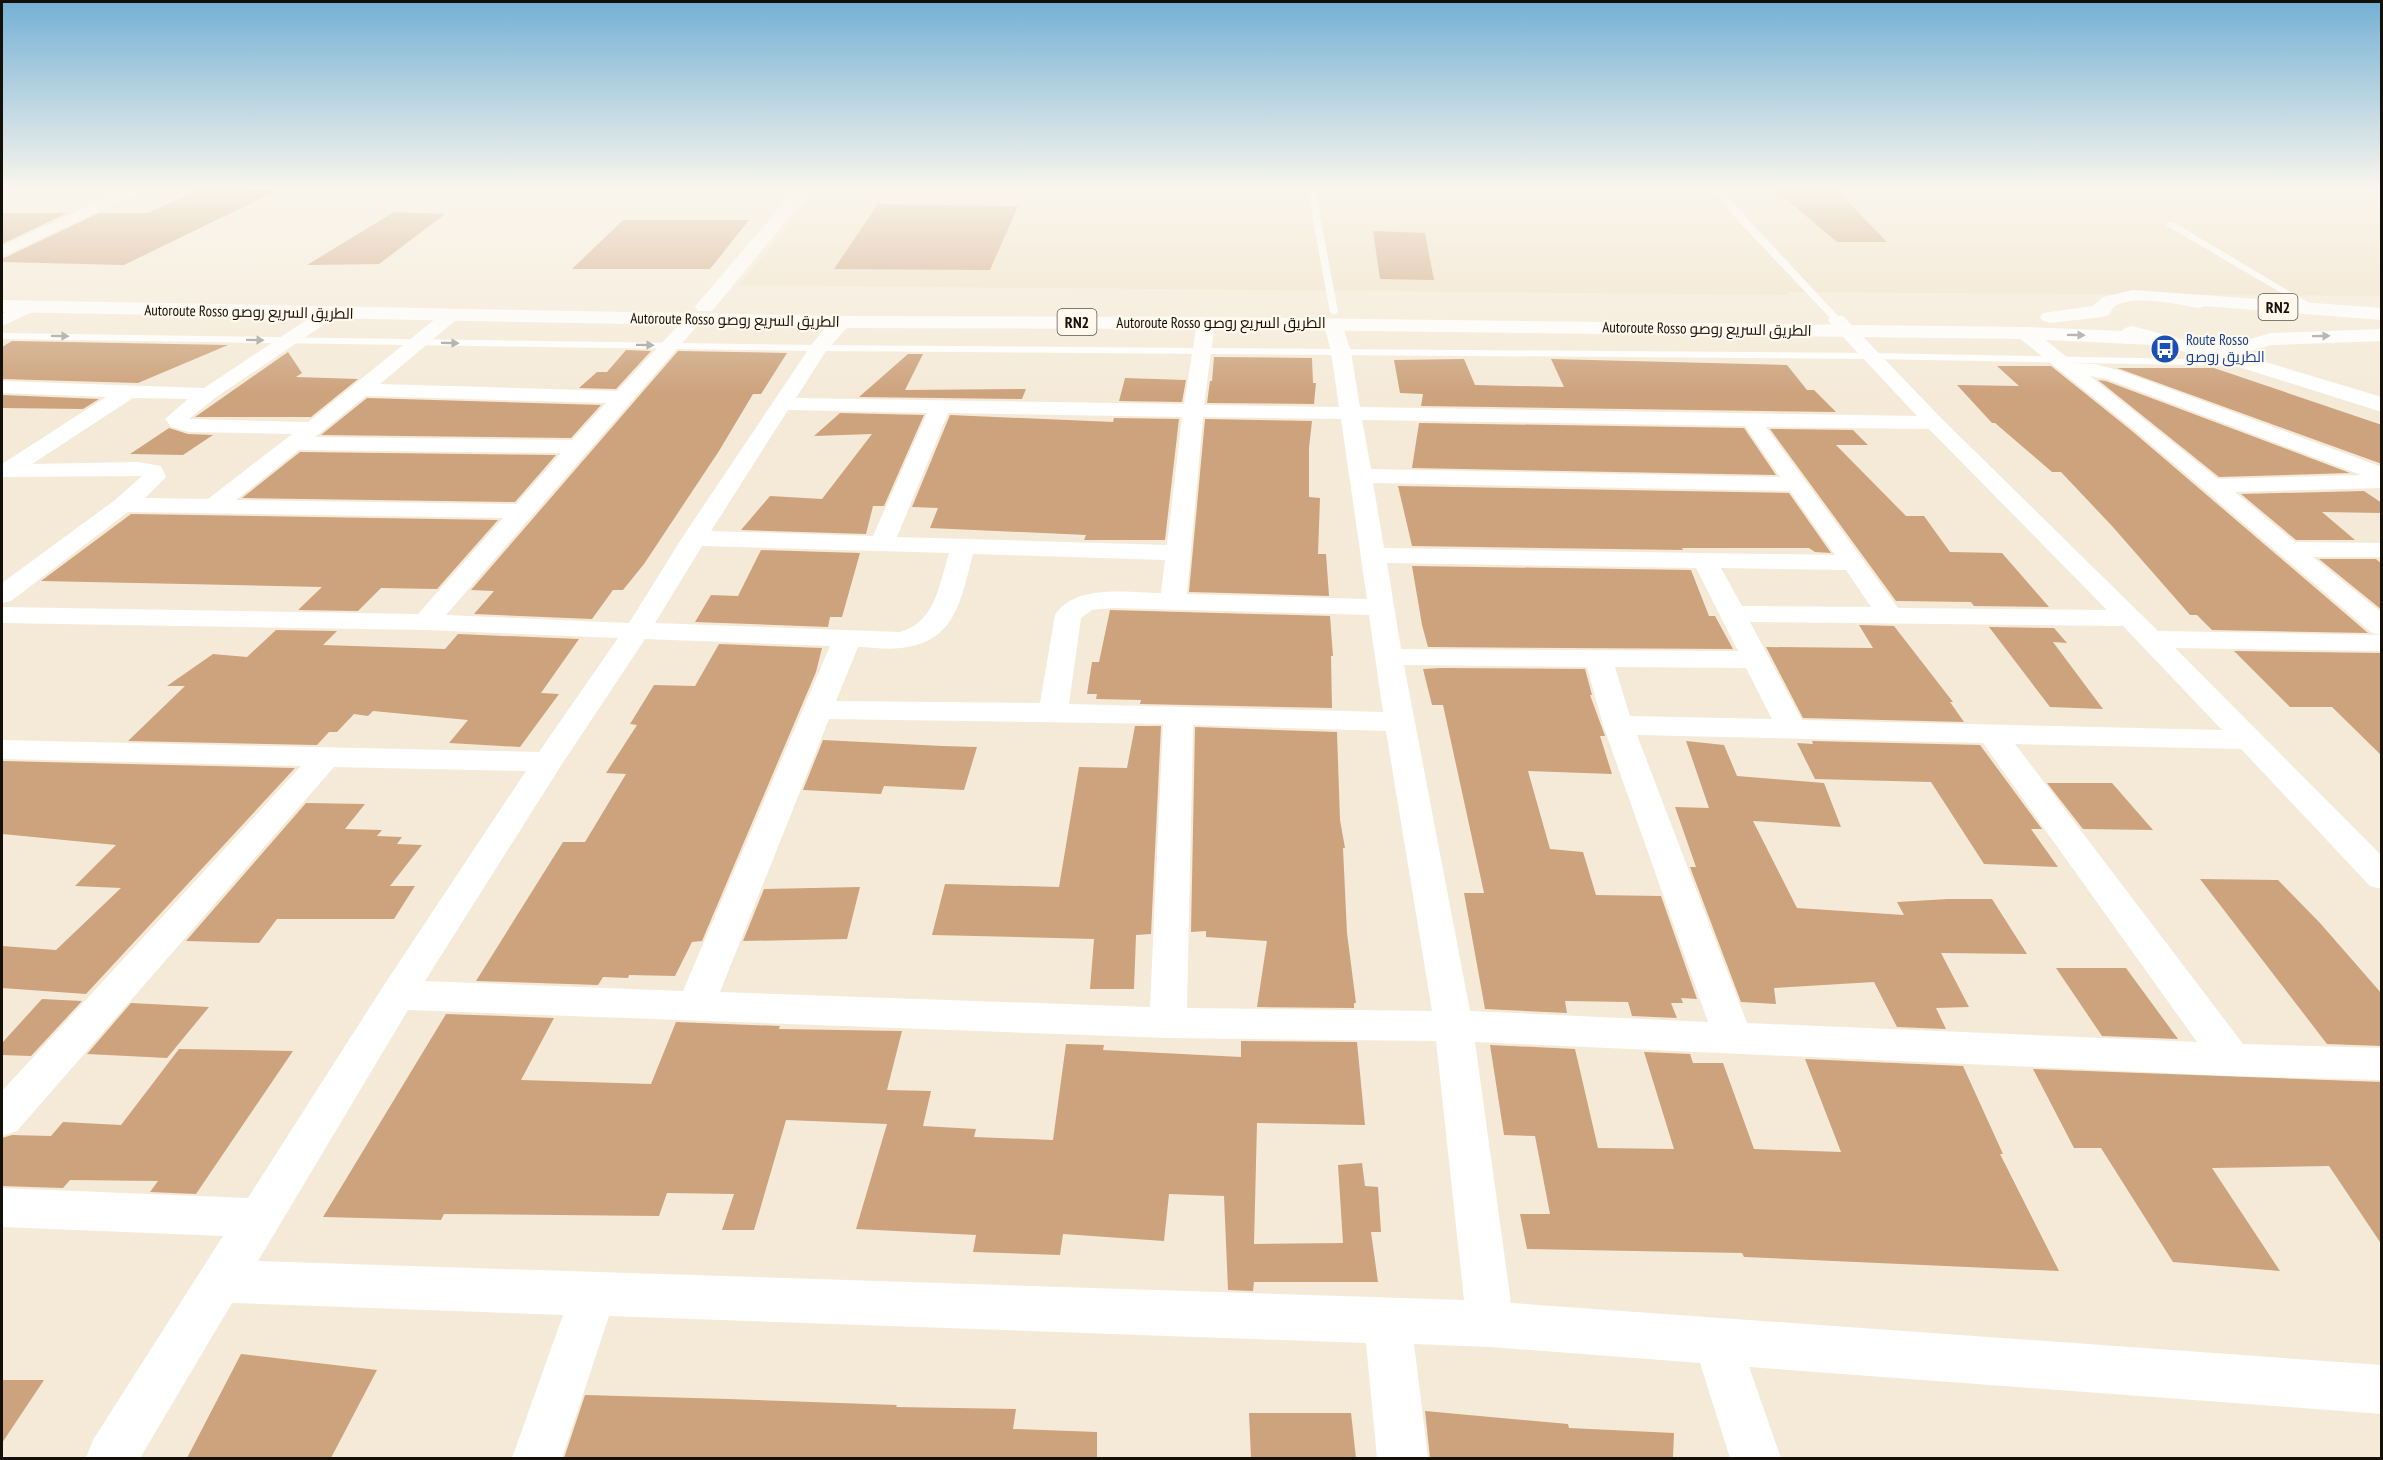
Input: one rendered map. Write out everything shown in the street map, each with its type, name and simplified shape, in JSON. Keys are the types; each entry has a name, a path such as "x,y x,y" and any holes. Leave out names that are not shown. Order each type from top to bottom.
{"main road":[{"path":"700,313 748,256"},
{"name":"Autoroute Rosso الطريق السريع روصو","path":"2,294 1336,329 1842,326 1995,322 2102,311"},
{"path":"2253,350 2264,334 2262,330 2244,317 2213,306 2176,298 2125,297 2109,300 2102,307 2102,311 2117,325 2153,339 2192,346 2253,350 2324,385 2382,405"},
{"name":"RN2","path":"2176,298 2382,314"},
{"name":"Autoroute Rosso الطريق السريع روصو","path":"2,306 451,315 700,313 843,322 1206,323 1336,329"},
{"name":"Autoroute Rosso الطريق السريع روصو","path":"1842,326 2153,339"},
{"name":"RN2","path":"2253,350 2360,335 2382,335"}],"street":[{"path":"2,321 31,306"},
{"path":"312,428 189,426 178,423 176,419 208,394 329,313"},
{"path":"425,622 622,397 700,313"},
{"path":"214,506 361,390 451,315"},
{"path":"111,1458 398,994 548,762 637,632 694,538 819,348 843,322"},
{"path":"1173,602 1193,410 1206,323"},
{"path":"1842,326 2382,877"},
{"path":"1336,329 1399,722 1454,1026 1490,1324"},
{"path":"2025,333 2382,627"},
{"path":"2360,335 2382,342"},
{"path":"2062,363 2114,375 2382,475"},
{"path":"2,387 208,394"},
{"path":"361,390 622,397"},
{"path":"4,472 129,392"},
{"path":"782,404 1935,423"},
{"path":"882,544 940,407"},
{"path":"1751,420 1890,615"},
{"path":"294,443 580,447"},
{"path":"2,595 123,505 155,477 153,471 138,469 4,472"},
{"path":"1360,476 1796,484"},
{"path":"2211,486 2382,481"},
{"path":"123,505 521,511"},
{"path":"694,538 1179,553"},
{"path":"2,615 425,622 637,632 900,640 923,633 937,622 963,547"},
{"path":"2287,549 2382,550"},
{"path":"1373,555 1851,563"},
{"path":"1705,561 1792,729"},
{"path":"1053,712 1068,615 1085,603 1112,600 1381,607"},
{"path":"1732,614 2127,618"},
{"path":"694,1006 847,639"},
{"path":"2151,639 2382,643"},
{"path":"1389,657 1756,660"},
{"path":"1598,658 1618,725 1734,1039"},
{"path":"817,710 1053,712 1399,722"},
{"path":"1167,1023 1178,715"},
{"path":"1618,725 2247,740"},
{"path":"1992,734 2232,1060"},
{"path":"2,749 548,762"},
{"path":"2,1119 15,1089 326,757"},
{"path":"398,994 1167,1023 1454,1026 2232,1060 2382,1064"},
{"path":"2,1207 259,1218"},
{"path":"220,1281 1490,1324 2381,1390"},
{"path":"537,1458 593,1294"},
{"path":"1388,1321 1402,1458"},
{"path":"1717,1341 1755,1458"}],"lane":[{"path":"1323,256 1336,329"},
{"path":"1776,256 1842,326"},
{"path":"2225,256 2317,310"},
{"path":"2,336 1201,351 1336,329 1871,356 2062,363 2253,350"}],"shaded area":[{"path":"763,256 2381,256 2381,296 1788,292 1790,295 739,285"}],"building":[{"path":"8,256 142,256 124,265 2,262 2,259"},
{"path":"322,256 389,256 379,264 307,265"},
{"path":"585,256 720,256 710,269 572,269"},
{"path":"843,256 996,256 990,270 834,269"},
{"path":"1377,256 1429,256 1434,280 1380,279"},
{"path":"12,341 228,345 138,383 2,379 2,347"},
{"path":"626,350 651,351 616,389 579,388 597,372 607,372"},
{"path":"678,351 787,353 761,394 753,394 719,451 644,564 623,590 613,590 592,619 474,614 494,591 471,590"},
{"path":"288,352 302,373 296,377 358,379 311,417 195,417"},
{"path":"908,354 923,354 905,390 1026,389 1022,399 859,397"},
{"path":"1214,357 1312,358 1313,383 1316,383 1314,404 1207,403"},
{"path":"1464,359 1475,385 1564,387 1551,359 1787,365 1807,390 1814,390 1836,412 1421,406 1423,394 1400,393 1394,360"},
{"path":"1997,366 2051,366 2132,431 2368,633 2212,630 2197,615 2190,615 2061,472 2052,472 1995,423 1992,423 1957,385 2019,386"},
{"path":"2117,368 2214,368 2382,425 2382,464"},
{"path":"1125,378 1186,380 1182,402 1119,401"},
{"path":"2098,380 2106,381 2350,473 2219,477"},
{"path":"2,395 99,399 83,409 2,408"},
{"path":"367,398 601,405 571,438 321,435"},
{"path":"840,413 924,415 884,506 873,506 866,534 741,530 770,496 822,499 872,434 814,436"},
{"path":"950,415 1113,422 1114,418 1179,419 1165,540 1084,540 1086,535 930,528 938,508 912,507"},
{"path":"1205,419 1312,421 1309,448 1309,497 1320,498 1318,554 1326,554 1329,596 1189,592"},
{"path":"1419,423 1744,428 1776,475 1412,468"},
{"path":"169,428 188,434 213,435 183,455 130,454"},
{"path":"1770,429 1853,430 1868,445 1836,445 1906,516 1924,516 1950,552 2002,553 2049,607 1974,606 1971,602 1896,601"},
{"path":"300,452 556,455 515,502 242,498"},
{"path":"1398,486 1789,493 1831,553 1815,552 1809,548 1682,548 1683,550 1412,546"},
{"path":"2364,491 2382,503 2382,513 2322,512 2355,540 2296,540 2241,494"},
{"path":"131,514 498,520 437,589 381,588 358,611 298,610 322,587 41,581"},
{"path":"761,550 860,553 842,617 830,617 828,627 695,622 711,595 738,596"},
{"path":"2319,559 2376,559 2382,564 2382,610"},
{"path":"1412,566 1691,570 1709,616 1715,616 1733,649 1428,647"},
{"path":"1110,610 1330,616 1333,656 1331,656 1332,708 1140,704 1141,700 1096,699 1097,694 1087,694 1092,662 1099,662"},
{"path":"1859,625 1894,626 1953,702 1950,702 1964,722 1803,718 1766,647 1873,648"},
{"path":"1989,627 2054,628 2067,643 2053,642 2103,709 2050,707"},
{"path":"276,630 337,631 323,645 445,649 458,634 579,639 541,693 559,694 520,747 449,743 468,720 373,711 368,716 354,714 337,732 329,732 317,745 128,741 185,686 167,686 213,654 247,657"},
{"path":"719,644 822,648 816,672 702,941 692,942 675,976 603,977 598,985 476,981 563,842 585,842 626,774 606,773 637,725 630,724 654,685 695,686"},
{"path":"2234,651 2382,653 2382,756 2332,707 2290,707"},
{"path":"1423,669 1585,669 1592,695 1590,695 1605,736 1600,736 1612,774 1528,771 1550,849 1583,852 1596,895 1661,896 1697,999 1681,998 1683,1003 1671,1003 1677,1018 1632,1016 1628,1002 1565,1001 1567,1013 1485,1009 1464,893 1484,893 1443,705 1432,705"},
{"path":"1135,726 1161,726 1151,934 1136,935 1134,989 1090,989 1094,939 932,935 945,884 1059,887 1079,767 1127,768"},
{"path":"1195,727 1337,732 1340,820 1345,848 1343,848 1347,933 1356,1003 1354,1003 1354,1008 1257,1007 1267,941 1206,937 1206,931 1191,932"},
{"path":"823,740 977,747 964,790 884,786 881,794 803,790"},
{"path":"1686,741 1724,745 1737,776 1824,783 1841,827 1753,821 1797,908 1904,915 1897,902 1992,899 2027,954 1941,953 1969,1007 1936,1008 1946,1029 1897,1027 1874,982 1774,988 1776,1004 1741,1002 1690,867 1696,867 1675,807 1709,808"},
{"path":"1812,741 1980,745 2042,829 2031,829 2058,867 1984,864 1931,782 1815,779 1797,743 1813,744"},
{"path":"2,761 295,768 86,994 2,988 2,946 56,950 121,888 75,886 116,845 2,834"},
{"path":"2047,783 2112,783 2153,830 2083,829"},
{"path":"306,803 365,804 345,829 382,830 377,836 402,837 397,844 422,845 390,886 415,886 394,919 277,919 259,943 186,941"},
{"path":"2200,879 2278,880 2320,923 2382,994 2382,1046 2327,1044"},
{"path":"860,887 847,939 743,941 764,889"},
{"path":"2056,968 2126,968 2178,1039 2102,1036"},
{"path":"42,999 82,1001 31,1056 2,1055 2,1043"},
{"path":"131,1003 209,1007 167,1058 87,1054"},
{"path":"446,1014 554,1018 521,1080 651,1084 676,1022 780,1026 779,1029 902,1031 887,1090 931,1091 923,1126 976,1129 974,1137 1053,1140 1066,1044 1104,1045 1103,1050 1241,1057 1241,1041 1357,1042 1365,1125 1257,1123 1254,1244 1343,1243 1338,1165 1362,1163 1365,1186 1378,1187 1381,1232 1371,1232 1378,1282 1254,1282 1253,1291 1228,1290 1224,1196 1169,1194 1164,1241 1063,1234 1060,1255 973,1252 976,1235 856,1229 887,1124 786,1120 754,1230 722,1230 734,1194 667,1193 659,1216 444,1214 441,1220 323,1217"},
{"path":"1490,1045 1575,1049 1598,1148 1674,1149 1644,1052 1690,1054 1693,1063 1723,1063 1754,1149 1841,1152 1805,1059 1963,1066 2003,1154 2000,1154 2059,1271 1744,1257 1742,1253 1527,1249 1520,1214 1550,1214 1535,1136 1504,1135"},
{"path":"179,1049 293,1051 196,1194 150,1192 158,1181 70,1180 63,1188 2,1186 2,1138 12,1135 51,1136 63,1122 121,1125"},
{"path":"2033,1069 2382,1082 2382,1245 2329,1166 2212,1168 2280,1271 2173,1262 2101,1148 2074,1148"},
{"path":"241,1354 377,1370 331,1458 187,1458"},
{"path":"2,1380 44,1380 2,1443"},
{"path":"585,1395 897,1405 896,1407 1016,1409 1013,1429 1097,1432 1097,1458 564,1458"},
{"path":"1425,1411 1568,1424 1569,1428 1674,1433 1673,1458 1430,1458"},
{"path":"1249,1413 1351,1413 1356,1458 1251,1458"}],"place":[{"name":"Route Rosso الطريق روصو","path":"2165,349"}]}
